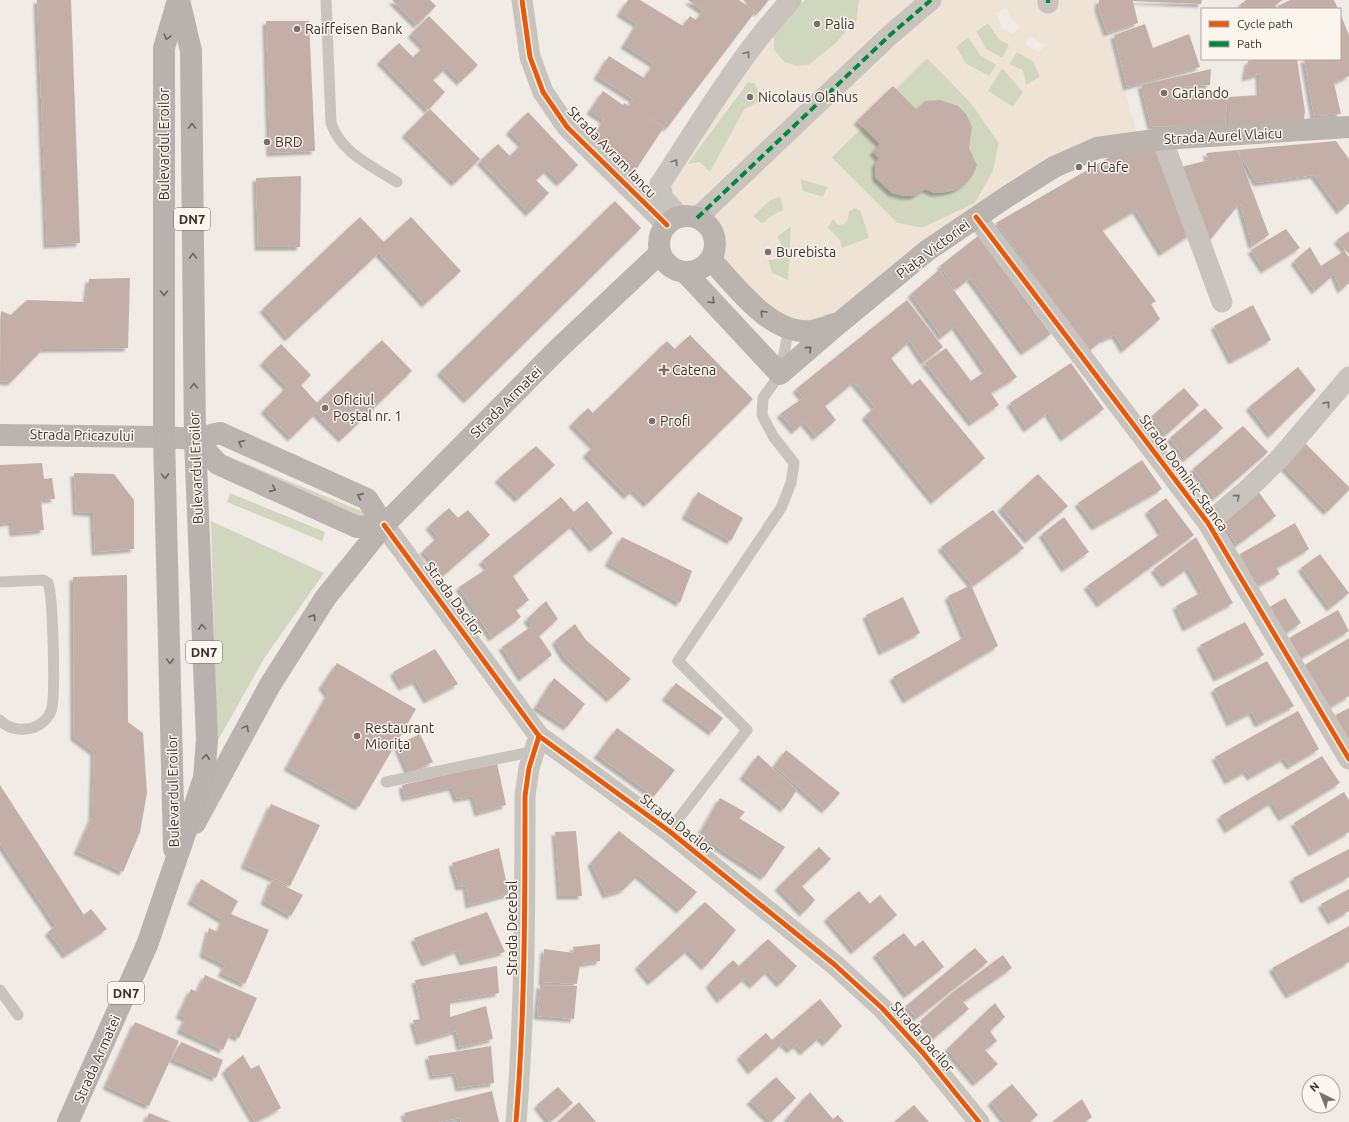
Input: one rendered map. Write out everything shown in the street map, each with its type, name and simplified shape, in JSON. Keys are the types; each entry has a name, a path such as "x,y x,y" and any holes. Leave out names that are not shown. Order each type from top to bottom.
{"main road":[{"name":"Bulevardul Eroilor","path":"175,861 164,436 164,48 179,0"},
{"name":"Bulevardul Eroilor","path":"175,861 204,778 208,740 195,439 191,51 179,0"},
{"name":"Strada Aurel Vlaicu","path":"1097,148 1162,139 1349,127"},
{"name":"Piața Victoriei","path":"780,374 928,250 976,216 1054,167 1097,148"},
{"path":"681,272 700,270 711,260 715,248 714,236 707,225 681,220 662,233 659,243 660,253 667,264 681,272 780,374"},
{"name":"Strada Armatei","path":"68,1122 147,945 175,861 270,685 326,596 384,525 556,351 660,253"},
{"name":"Piața Victoriei","path":"711,260 768,319 789,328 811,331 838,324"},
{"name":"Strada Armatei","path":"630,282 681,272"},
{"path":"164,436 195,439 220,433 367,499 384,525 357,527 218,464 195,439"},
{"name":"Strada Pricazului","path":"0,435 164,436"}],"street":[{"name":"Strada Avram Iancu","path":"522,0 530,57 543,92 567,127 633,192 681,220"},
{"path":"633,192 646,192 660,184 735,70 775,17 791,0"},
{"path":"660,184 663,198 681,220 931,0"},
{"path":"1162,139 1222,302"},
{"name":"Strada Dominic Stanca","path":"976,216 1208,522 1349,758"},
{"name":"Strada Dominic Stanca","path":"1208,522 1247,490 1280,458 1349,377"},
{"name":"Strada Dacilor","path":"384,525 537,743 669,831 835,965 882,1008 923,1053 979,1122"},
{"name":"Strada Decebal","path":"516,1122 522,1051 525,796 529,768 537,743"}],"lane":[{"path":"326,0 331,123 334,134 344,147 397,182"},
{"path":"669,831 747,730 678,661 781,508 791,483 794,463 772,436 762,415 763,398 780,374 789,328"},
{"path":"0,582 43,580 48,584 54,690 51,711 40,724 26,729 17,729 10,727 0,720"},
{"path":"386,782 537,743"},
{"path":"0,990 18,1015"}],"green space":[{"path":"805,0 859,0 857,20 835,44 809,65 797,66 784,62 774,50 774,35 796,8"},
{"path":"988,23 999,39 1010,45 1002,58 986,49 976,31"},
{"path":"968,37 980,55 997,65 989,76 966,64 956,47"},
{"path":"1017,52 1034,62 1040,77 1025,86 1009,64"},
{"path":"927,58 971,103 999,143 993,171 975,203 922,228 897,223 831,157 863,127 857,121 896,89"},
{"path":"1002,68 1024,92 1013,107 987,91"},
{"path":"748,82 754,83 762,96 759,102 744,110 710,172 687,164"},
{"path":"800,179 828,187 823,197 803,191"},
{"path":"781,196 784,210 772,216 762,224 753,216 770,200"},
{"path":"855,208 861,211 869,238 842,249 827,228 833,219 847,221 849,211"},
{"path":"791,226 789,281 772,273 768,260 776,259 783,247 777,237"},
{"path":"220,453 366,513 362,524"},
{"path":"230,493 325,532 322,541 227,502"},
{"path":"211,521 324,573 265,657 217,742"}],"shaded area":[{"path":"796,0 805,0 796,8 774,35 774,50 784,62 797,66 809,65 835,44 857,20 859,0 1097,0 1094,9 1104,35 1111,40 1137,134 1105,137 838,316 816,324 784,321 719,259 721,237 709,221 701,215 681,211 668,195 670,177","holes":["1006,7 1012,20 1021,26 1013,34 1003,29 996,13","988,23 999,39 1009,45 1002,58 986,49 976,31","1030,36 1045,45 1039,53 1025,44","968,37 980,55 996,65 989,76 966,64 956,47","1017,52 1034,62 1040,77 1026,85 1023,70 1009,64","927,58 971,103 999,143 993,171 975,203 922,228 897,223 831,158 863,127 896,89","1002,68 1023,92 1013,107 988,91","748,82 754,83 762,96 759,101 744,110 710,172 700,162 688,164 742,87","800,179 828,187 823,197 803,192","780,196 784,210 771,216 762,224 753,216 770,200","855,208 861,211 869,238 842,248 840,240 828,228 833,219 838,225 844,224 847,221 849,211","791,226 788,281 780,279 772,273 768,260 776,259 781,254 783,247 777,237"]}],"building":[{"path":"37,0 71,0 80,243 47,245"},
{"path":"392,0 430,0 436,6 417,25"},
{"path":"628,0 640,0 683,26 690,16 696,20 703,11 688,0 739,0 755,12 667,128 641,113 664,127 635,171 590,141 604,120 590,111 603,91 623,105 624,103 629,106 633,99 597,76 609,56 644,78 654,64 624,45 637,24 620,13"},
{"path":"743,0 769,0 758,13"},
{"path":"1099,0 1202,0 1201,4 1133,1 1138,23 1107,33 1098,7"},
{"path":"1246,0 1283,0 1275,5 1276,8 1242,8 1240,5"},
{"path":"1290,0 1334,0 1338,8 1279,8 1278,6"},
{"path":"1341,15 1349,35 1349,76 1334,83 1341,114 1314,116 1304,60 1341,60"},
{"path":"429,16 478,65 460,82 446,68 433,80 445,92 428,110 380,61 399,43 413,57 424,47 411,34"},
{"path":"266,21 309,21 315,151 270,153"},
{"path":"1145,24 1153,48 1189,34 1200,67 1127,87 1114,35"},
{"path":"1297,60 1305,111 1304,119 1228,127 1228,97 1260,95 1259,74 1245,78 1248,61"},
{"path":"1211,69 1210,85 1176,87 1176,95 1227,96 1225,128 1151,126 1141,85"},
{"path":"893,86 917,110 925,101 940,100 958,106 966,114 972,127 969,148 977,165 973,175 965,184 955,190 946,192 935,193 925,189 914,196 905,196 892,193 876,178 875,165 879,158 873,152 880,144 857,121"},
{"path":"430,109 480,159 455,183 405,134"},
{"path":"528,112 578,165 560,183 547,170 536,180 549,193 529,213 480,161 498,144 510,156 522,144 509,131"},
{"path":"1336,141 1349,159 1349,203 1340,211 1314,175 1257,183 1237,150"},
{"path":"1158,144 1194,232 1162,253 1136,210 1102,230 1156,301 1151,304 1160,319 1124,350 1115,335 1102,340 1090,350 996,223 1122,150"},
{"path":"1237,150 1269,235 1252,246 1240,203 1210,240 1177,168 1209,160 1206,153"},
{"path":"301,176 300,247 258,247 256,178"},
{"path":"615,201 641,228 467,400 440,372"},
{"path":"360,217 384,242 411,217 461,271 425,304 379,253 288,338 263,309"},
{"path":"1286,229 1300,248 1264,270 1251,250"},
{"path":"1349,231 1349,254 1337,240"},
{"path":"978,236 1051,334 1024,352 970,278 956,289 940,266"},
{"path":"1310,247 1321,266 1344,251 1349,257 1349,283 1341,290 1334,274 1315,291 1294,261"},
{"path":"939,270 1017,377 991,393 999,405 972,423 925,363 946,348 971,381 986,371 955,326 942,337 911,294"},
{"path":"130,278 128,348 43,349 11,382 0,381 1,311 11,315 27,300 86,302 89,279"},
{"path":"907,300 943,347 924,362 910,341 891,358 912,385 920,379 985,458 934,501 865,416 875,407 854,382 825,406 836,420 816,437 804,422 795,431 780,414 803,398 796,389"},
{"path":"1253,305 1271,340 1232,361 1214,326"},
{"path":"690,335 753,399 647,504 633,490 627,496 586,454 594,446 572,424 588,408 593,413 667,341 675,349"},
{"path":"382,340 412,371 342,439 316,413 291,438 264,410 287,387 263,362 281,344 311,375 301,385 317,403"},
{"path":"1071,363 1104,409 1064,438 1048,413 1027,429 1010,403"},
{"path":"1298,367 1316,390 1271,435 1249,407"},
{"path":"1184,388 1199,405 1166,435 1152,416"},
{"path":"1205,408 1223,428 1186,459 1170,438"},
{"path":"1243,426 1268,452 1215,498 1193,469"},
{"path":"1305,443 1349,487 1349,490 1327,512 1282,465"},
{"path":"536,446 555,465 518,499 498,479"},
{"path":"1142,460 1162,489 1095,527 1078,503"},
{"path":"42,463 44,479 52,478 55,499 41,500 44,530 13,533 12,522 0,524 0,465"},
{"path":"74,473 114,474 134,500 134,549 95,552 93,513 76,512"},
{"path":"1038,474 1068,506 1028,540 1001,508"},
{"path":"1258,491 1276,516 1237,545 1219,519"},
{"path":"698,492 743,518 731,541 685,516"},
{"path":"561,497 574,512 587,501 613,533 593,549 573,525 513,576 529,600 516,610 521,617 492,638 459,587 488,568 482,561"},
{"path":"1166,498 1194,535 1100,604 1087,586 1162,533 1148,511"},
{"path":"449,508 458,518 468,510 490,535 444,575 423,551 438,537 429,526"},
{"path":"993,510 1024,548 973,586 941,547"},
{"path":"1064,517 1089,552 1065,569 1042,534"},
{"path":"1295,523 1309,549 1276,568 1280,574 1257,586 1240,554"},
{"path":"622,537 692,571 680,603 608,563"},
{"path":"1196,537 1233,603 1186,628 1176,606 1202,592 1188,568 1165,584 1154,569"},
{"path":"1320,554 1349,593 1330,608 1301,568"},
{"path":"127,575 128,722 143,733 147,793 140,832 123,872 77,851 92,817 94,752 74,737 73,577"},
{"path":"971,585 998,646 906,700 893,677 965,637 948,596"},
{"path":"903,597 920,633 882,652 866,615"},
{"path":"1285,598 1301,623 1284,634 1268,608"},
{"path":"546,601 558,619 539,636 552,655 522,678 502,647 532,626 527,619"},
{"path":"1338,610 1349,631 1301,658 1289,638"},
{"path":"1245,622 1264,655 1217,678 1200,645"},
{"path":"575,624 586,640 631,679 610,699 565,658 555,641"},
{"path":"1349,638 1349,696 1330,707 1303,666"},
{"path":"435,649 458,684 427,700 416,681 402,687 393,672"},
{"path":"1267,661 1294,706 1258,724 1252,712 1230,723 1214,689"},
{"path":"337,663 416,709 359,807 287,767 328,694 322,686"},
{"path":"554,678 585,704 567,727 536,707"},
{"path":"676,683 723,718 712,732 665,697"},
{"path":"1349,708 1349,742 1334,716"},
{"path":"1298,711 1319,749 1290,766 1284,758 1251,777 1246,771 1228,781 1215,757"},
{"path":"617,728 675,770 654,796 597,755"},
{"path":"420,734 433,762 409,773 397,745"},
{"path":"786,750 840,793 825,810 774,766"},
{"path":"758,755 797,790 784,809 743,776"},
{"path":"1322,756 1340,783 1282,818 1272,802 1228,830 1220,816"},
{"path":"497,763 506,805 478,813 473,796 457,799 452,787 405,798 402,785"},
{"path":"0,785 84,915 91,909 107,929 66,955 48,932 56,926 0,843"},
{"path":"1344,792 1349,800 1349,832 1312,853 1294,823"},
{"path":"720,798 745,812 739,818 785,847 764,877 699,835"},
{"path":"271,804 320,825 290,886 244,865"},
{"path":"576,831 582,896 560,896 555,832"},
{"path":"619,831 697,892 680,910 638,875 623,890 606,895 591,863"},
{"path":"819,847 831,859 802,886 815,900 803,913 778,887"},
{"path":"499,848 509,894 469,905 466,886 459,887 452,863"},
{"path":"1349,849 1349,877 1304,900 1293,878"},
{"path":"201,879 238,901 231,914 269,930 245,984 221,973 225,965 203,954 209,928 218,932 223,920 191,901"},
{"path":"272,880 303,895 291,916 264,901"},
{"path":"1349,889 1349,911 1331,921 1321,904"},
{"path":"859,891 870,904 880,895 897,915 854,951 827,918"},
{"path":"705,902 736,930 705,967 688,950 651,982 638,966"},
{"path":"487,912 505,952 463,962 458,950 425,963 414,938"},
{"path":"1349,926 1349,962 1289,995 1272,968"},
{"path":"904,933 915,947 923,940 944,967 907,995 876,954"},
{"path":"768,939 797,966 780,984 768,971 753,985 745,978 720,1000 709,984 733,960 739,966"},
{"path":"600,944 600,961 580,964 577,984 542,982 544,949 574,953 573,947"},
{"path":"975,948 988,962 917,1018 906,1006"},
{"path":"1003,955 1012,968 963,1002 969,1009 935,1037 920,1021 953,992"},
{"path":"497,966 499,993 450,1001 450,1017 486,1006 493,1039 460,1047 456,1031 419,1042 413,1020 424,1019 415,980"},
{"path":"205,975 257,998 239,1038 230,1034 223,1050 180,1030 186,1018 179,1015 191,989 197,992"},
{"path":"540,985 577,986 574,1019 537,1016"},
{"path":"820,999 842,1026 826,1043 820,1037 803,1052 797,1045 790,1050 783,1043 751,1071 740,1056 766,1033 772,1040"},
{"path":"995,1003 1005,1017 990,1031 997,1041 985,1050 998,1064 976,1083 947,1049"},
{"path":"135,1022 179,1041 149,1106 106,1086"},
{"path":"181,1042 223,1060 216,1078 172,1059"},
{"path":"491,1046 494,1083 459,1088 455,1073 433,1076 428,1056"},
{"path":"243,1055 251,1069 259,1065 281,1108 255,1122 225,1070"},
{"path":"776,1077 796,1098 771,1122 750,1101"},
{"path":"1012,1084 1038,1115 1030,1122 1006,1122 991,1102"},
{"path":"558,1087 573,1103 550,1122 537,1105"},
{"path":"492,1091 499,1122 461,1122 460,1118 438,1122 407,1122 404,1113"},
{"path":"810,1092 833,1119 838,1115 844,1122 790,1122 787,1118"},
{"path":"1082,1099 1092,1117 1085,1122 1052,1122"},
{"path":"579,1102 596,1122 557,1122"},
{"path":"914,1105 929,1122 894,1122"},
{"path":"149,1113 171,1122 145,1122"}],"marked path":[{"path":"697,218 890,35 931,0"}],"cycle path":[{"path":"522,0 530,57 543,92 567,127 667,225"},
{"path":"976,217 1208,523 1349,759"},
{"path":"384,525 539,736 669,831 835,965 882,1008 923,1053 979,1122"},
{"path":"516,1122 523,1000 525,796 529,768 539,736"}],"place":[{"name":"Palia","path":"817,24"},
{"name":"Raiffeisen Bank","path":"297,29"},
{"name":"Garlando","path":"1164,93"},
{"name":"Nicolaus Olahus","path":"750,97"},
{"name":"BRD","path":"267,142"},
{"name":"H Cafe","path":"1079,167"},
{"name":"Burebista","path":"768,252"},
{"name":"Catena","path":"664,370"},
{"name":"Oficiul Poștal nr. 1","path":"325,408"},
{"name":"Profi","path":"652,421"},
{"name":"Restaurant Miorița","path":"357,736"}]}
